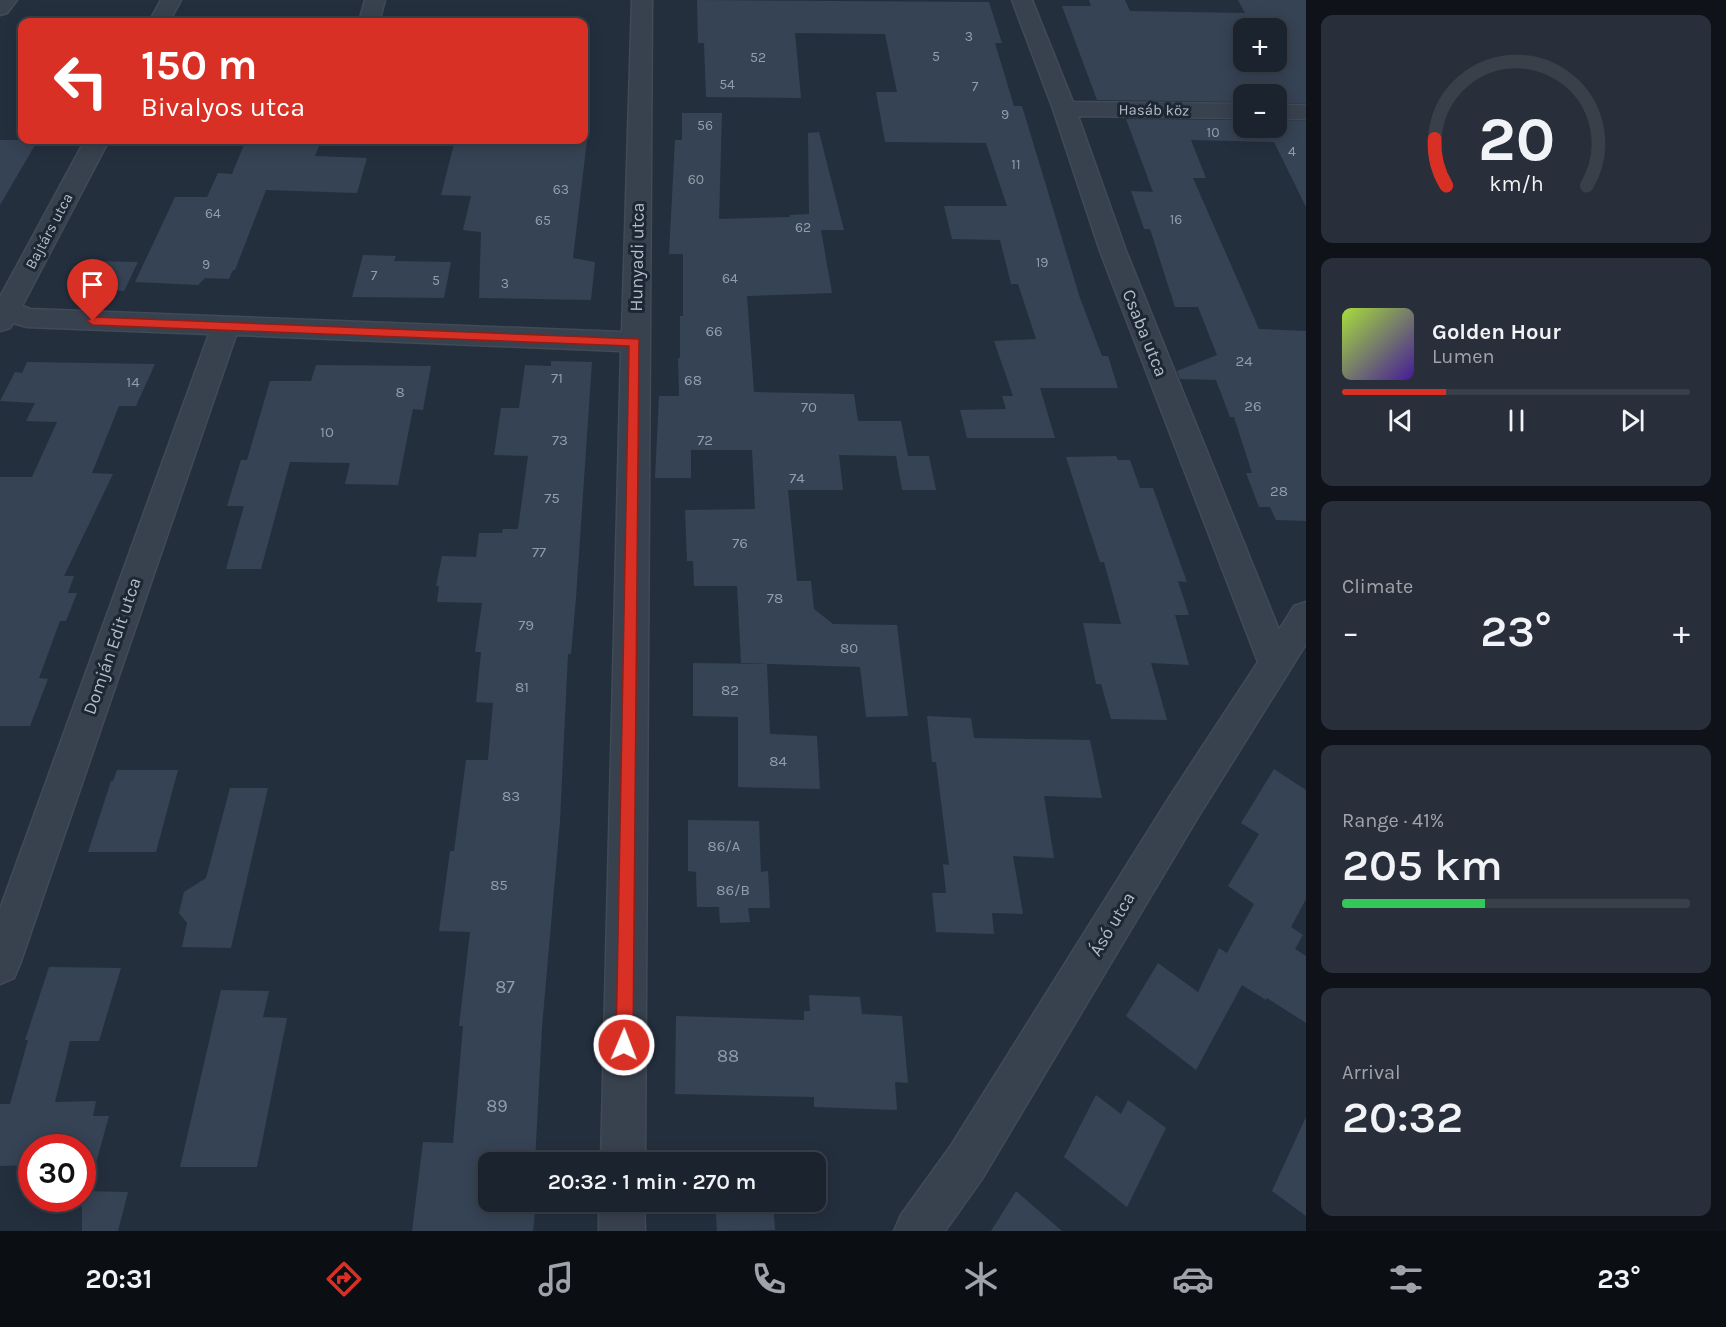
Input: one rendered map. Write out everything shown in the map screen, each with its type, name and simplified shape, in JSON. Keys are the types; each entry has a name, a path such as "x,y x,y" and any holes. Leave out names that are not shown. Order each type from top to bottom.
{"street":[{"path":"0,9 7,0"},
{"path":"161,18 171,0"},
{"path":"370,18 375,0"},
{"name":"Hunyadi utca","path":"623,1152 642,0"},
{"name":"Csaba utca","path":"1022,0 1064,109 1113,251 1275,662"},
{"name":"Hasáb köz","path":"1064,109 1233,111"},
{"path":"1287,112 1306,112"},
{"name":"Bajtárs utca","path":"3,313 95,144"},
{"path":"3,313 27,318 635,342"},
{"name":"Domján Edit utca","path":"0,964 225,327"},
{"name":"Ásó utca","path":"917,1231 966,1163 1275,662 1306,616"},
{"path":"622,1212 622,1231"}],"building":[{"path":"697,0 989,2 1002,43 995,43 1014,106 1022,106 1080,298 1102,356 1108,356 1118,388 1040,388 1055,438 967,438 960,410 1006,409 1002,396 1013,396 994,341 1036,339 1018,284 1011,284 1000,240 952,239 944,206 1007,206 986,143 885,142 876,92 897,92 885,34 795,33 801,98 706,97 704,43 698,43"},
{"path":"1089,0 1125,0 1130,11 1245,13 1238,0 1306,0 1306,103 1287,103 1287,84 1233,84 1233,102 1097,100 1062,6 1091,6"},
{"path":"682,113 722,113 719,219 790,217 790,215 809,214 808,133 819,132 844,230 821,230 832,293 747,296 754,392 854,394 858,421 901,421 908,456 929,456 936,490 902,490 896,456 839,455 843,490 788,490 797,581 811,581 814,609 833,624 897,625 908,716 866,717 860,667 741,663 737,586 694,586 693,561 687,561 685,510 755,509 752,450 691,450 691,478 655,478 659,396 679,396 678,358 680,358 680,316 683,316 683,254 669,254 675,140 682,140"},
{"path":"1126,119 1233,120 1233,138 1287,138 1287,121 1306,121 1306,207 1274,142 1191,140 1206,178 1193,178 1259,329 1306,331 1306,521 1276,520 1270,507 1259,507 1246,473 1252,473 1234,417 1230,417 1216,380 1180,379 1177,371 1217,355 1198,307 1175,307 1150,229 1144,229 1131,191 1153,192"},
{"path":"0,140 18,140 18,144 36,144 0,205"},
{"path":"244,144 320,144 315,156 367,158 357,193 266,190 235,270 229,279 205,278 198,285 135,282 175,197 207,197 218,173 232,174"},
{"path":"454,144 587,144 573,258 595,262 591,300 479,298 481,232 463,230 471,196 441,195"},
{"path":"363,255 396,256 394,261 451,262 444,298 352,297"},
{"path":"95,261 138,262 124,291 80,289"},
{"path":"551,361 592,362 576,598 571,654 568,654 560,821 542,1027 536,1152 478,1152 478,1212 535,1212 533,1231 412,1231 423,1142 453,1143 463,1026 459,1026 470,932 439,931 450,851 454,851 466,760 488,760 493,703 476,702 481,652 475,652 482,603 437,602 439,586 436,586 442,556 476,557 479,533 502,533 503,529 518,529 528,456 494,455 501,408 519,408 525,365 551,366"},
{"path":"27,362 155,364 136,406 119,406 92,473 113,474 64,576 74,576 68,593 77,593 66,621 60,621 39,678 48,679 30,726 0,726 0,477 32,477 57,422 26,421 35,403 0,401 15,372 22,373"},
{"path":"316,365 431,366 423,410 413,409 398,485 345,484 350,463 290,462 261,569 226,569 244,506 227,506 241,460 247,460 270,381 311,381"},
{"path":"1116,456 1118,460 1130,460 1140,488 1153,488 1187,582 1178,581 1189,615 1175,615 1189,665 1151,663 1167,720 1111,719 1101,684 1096,684 1083,623 1121,624 1104,562 1100,562 1066,457"},
{"path":"693,663 767,664 770,734 817,736 820,789 738,787 738,717 693,716"},
{"path":"927,716 971,718 974,738 1090,740 1102,798 1044,796 1054,858 1013,856 1023,914 992,913 994,934 936,932 932,893 946,893 943,864 949,865 936,762 932,762"},
{"path":"1274,769 1306,790 1306,899 1291,927 1303,935 1295,949 1306,956 1306,1023 1242,985 1196,1070 1126,1016 1158,963 1198,992 1219,948 1227,953 1254,904 1228,886 1259,834 1241,823"},
{"path":"117,770 178,770 156,852 88,852 111,781"},
{"path":"230,788 268,788 231,948 182,947 187,923 179,913 184,892 206,878"},
{"path":"688,820 759,821 761,872 768,871 770,908 748,908 750,922 720,923 719,907 697,907 696,872 688,871"},
{"path":"49,967 121,968 99,1041 70,1041 55,1102 96,1101 93,1116 109,1116 96,1163 96,1134 18,1134 18,1165 0,1166 0,1104 10,1104 28,1040 25,1040"},
{"path":"221,990 269,991 263,1017 287,1018 257,1167 180,1167"},
{"path":"809,995 860,997 862,1014 902,1016 908,1083 895,1082 897,1110 814,1107 814,1097 675,1094 676,1016 804,1020 804,1011 810,1011"},
{"path":"1096,1095 1121,1114 1128,1100 1166,1128 1127,1207 1064,1157"},
{"path":"1306,1117 1306,1216 1272,1191"},
{"path":"96,1191 128,1192 118,1231 82,1231 82,1212 96,1212"},
{"path":"1016,1191 1062,1231 991,1231"},
{"path":"716,1212 774,1212 775,1230 717,1231"}],"route":[{"path":"93,321 635,342 624,1045"}]}
